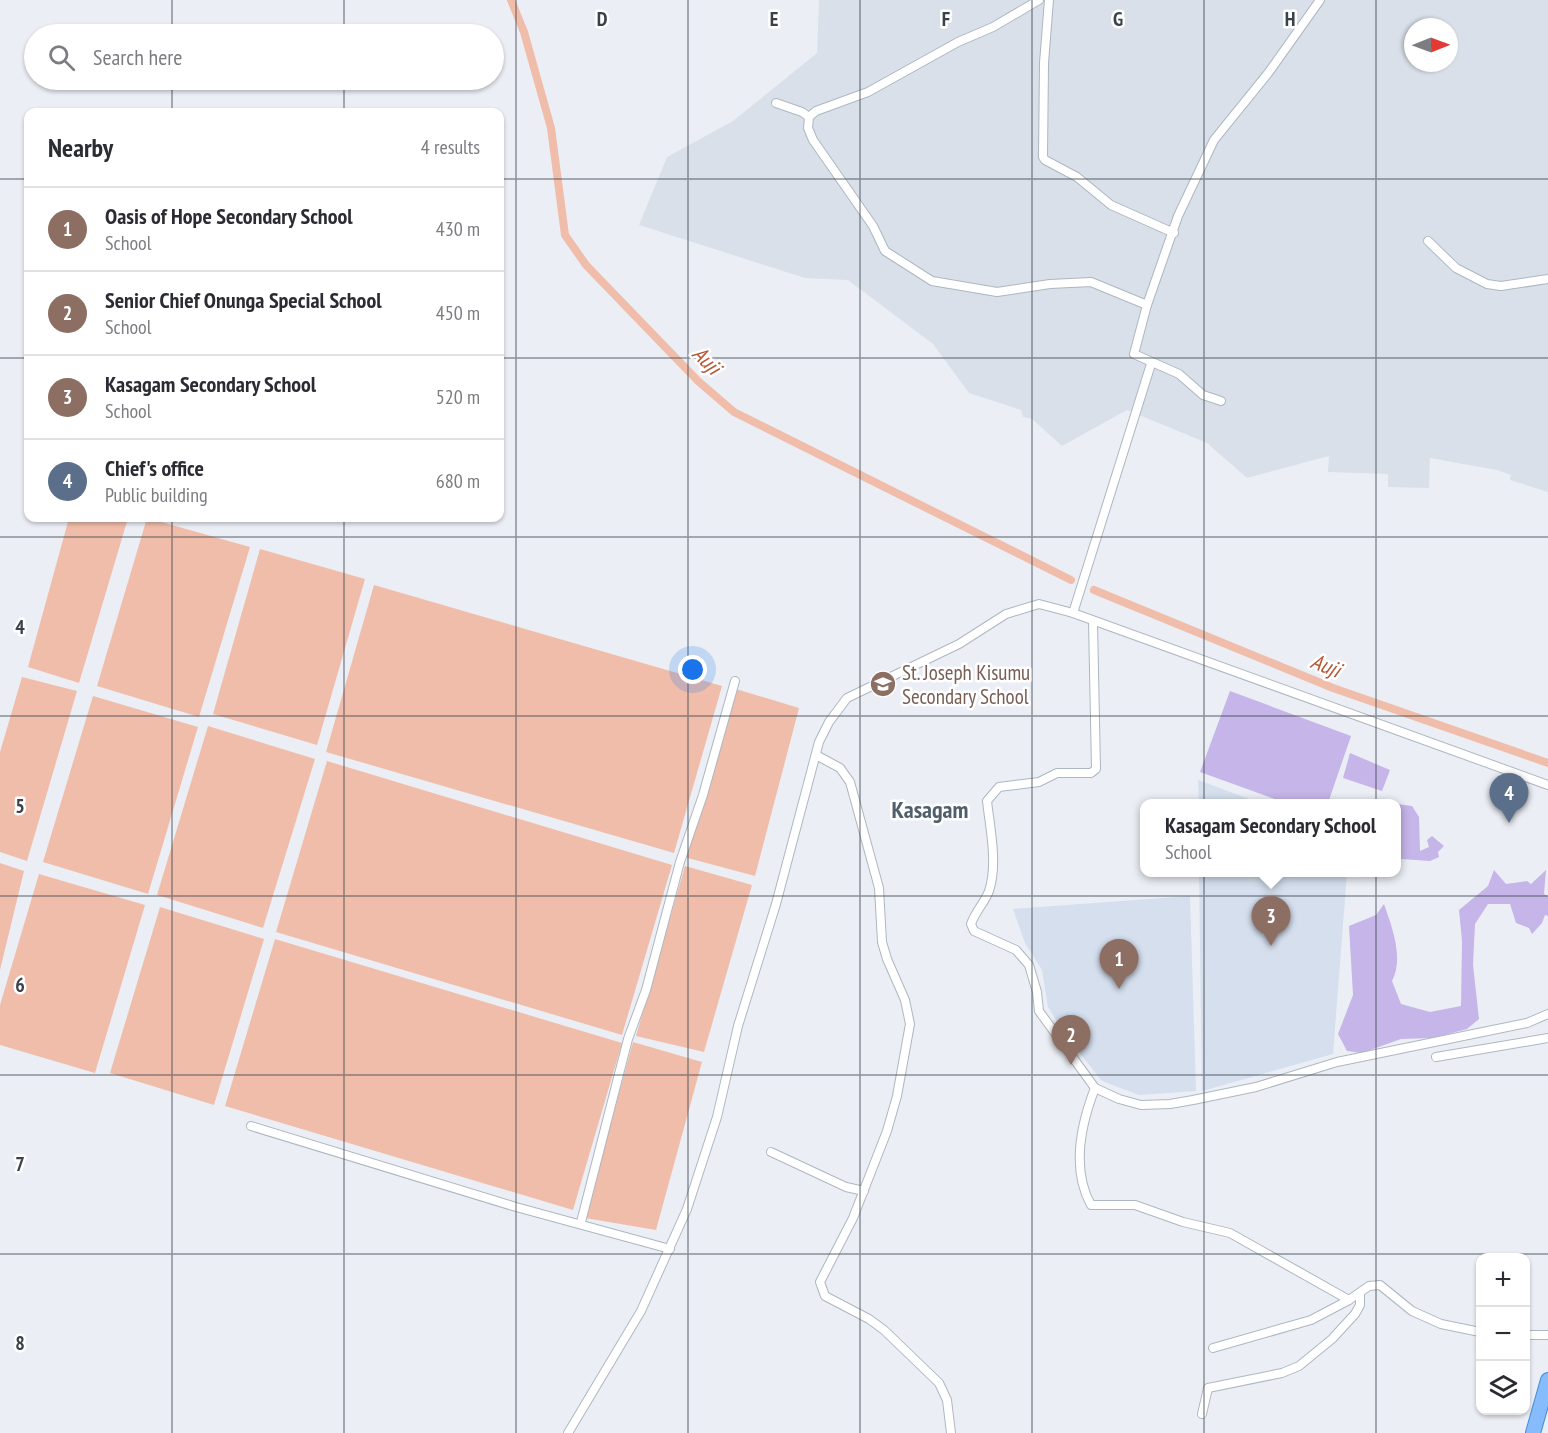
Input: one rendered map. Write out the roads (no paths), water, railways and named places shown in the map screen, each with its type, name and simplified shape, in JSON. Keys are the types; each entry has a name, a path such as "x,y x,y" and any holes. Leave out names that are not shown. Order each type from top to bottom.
{"highway":[{"path":"1533,1433 1548,1380"},
{"path":"1538,1433 1548,1398"}],"street":[{"path":"1039,0 993,27 958,42 868,92 816,111 809,117 808,128 813,140 873,226 880,245 892,256 932,281 997,292 1050,284 1091,282 1147,305"},
{"path":"1049,0 1044,63 1043,157 1077,177 1111,205 1174,233"},
{"path":"1221,401 1203,395 1179,374 1151,364 1134,354 1147,305 1183,203 1214,140 1269,72 1320,0"},
{"path":"776,103 802,111 809,117"},
{"path":"1428,241 1439,255 1456,268 1487,284 1501,286 1528,280 1544,282 1548,279"},
{"path":"1073,614 1151,364"},
{"path":"568,1433 641,1311 687,1209 717,1117 738,1026 776,904 816,755 829,722 847,698 948,649 1006,614 1024,607 1046,604 1548,785"},
{"path":"1093,621 1096,769 1091,773 1057,773 1039,782 999,787 987,801 992,869 988,892 978,906 971,924 974,931 1016,950 1029,966 1037,992 1036,1007 1095,1088 1119,1099 1141,1105 1170,1104 1256,1087 1337,1062 1527,1023 1548,1014"},
{"path":"580,1222 628,1039 646,990 680,862 703,795 735,681"},
{"path":"816,755 840,768 850,782 878,882 882,942 909,1013 908,1040 897,1096 850,1225 822,1275 822,1289 836,1303 869,1319 884,1330 939,1383 947,1400 951,1433"},
{"path":"1436,1057 1548,1038"},
{"path":"1095,1088 1083,1119 1079,1160 1086,1196 1091,1205 1135,1204 1183,1222 1241,1237 1349,1300"},
{"path":"251,1126 516,1207 580,1222 670,1248"},
{"path":"771,1152 846,1187 864,1191"},
{"path":"1213,1348 1311,1320 1360,1295 1369,1286 1380,1285 1412,1311 1441,1324 1476,1331"},
{"path":"1202,1414 1206,1393 1213,1386 1282,1373 1309,1359 1355,1314 1360,1305 1360,1295"},
{"path":"1530,1335 1548,1335"}],"waterway":[{"name":"Auji","path":"511,0 524,32 551,128 565,235 586,265 698,381 734,412 1071,580"},
{"name":"Auji","path":"1094,590 1333,688 1548,763"}],"place":[{"name":"St. Joseph Kisumu Secondary School","path":"883,684"},
{"name":"Chief's office","path":"1509,823"},
{"name":"Kasagam Secondary School","path":"1271,946"},
{"name":"Oasis of Hope Secondary School","path":"1119,989"},
{"name":"Senior Chief Onunga Special School","path":"1071,1065"}],"district":[{"name":"Kasagam","path":"930,809"}]}
